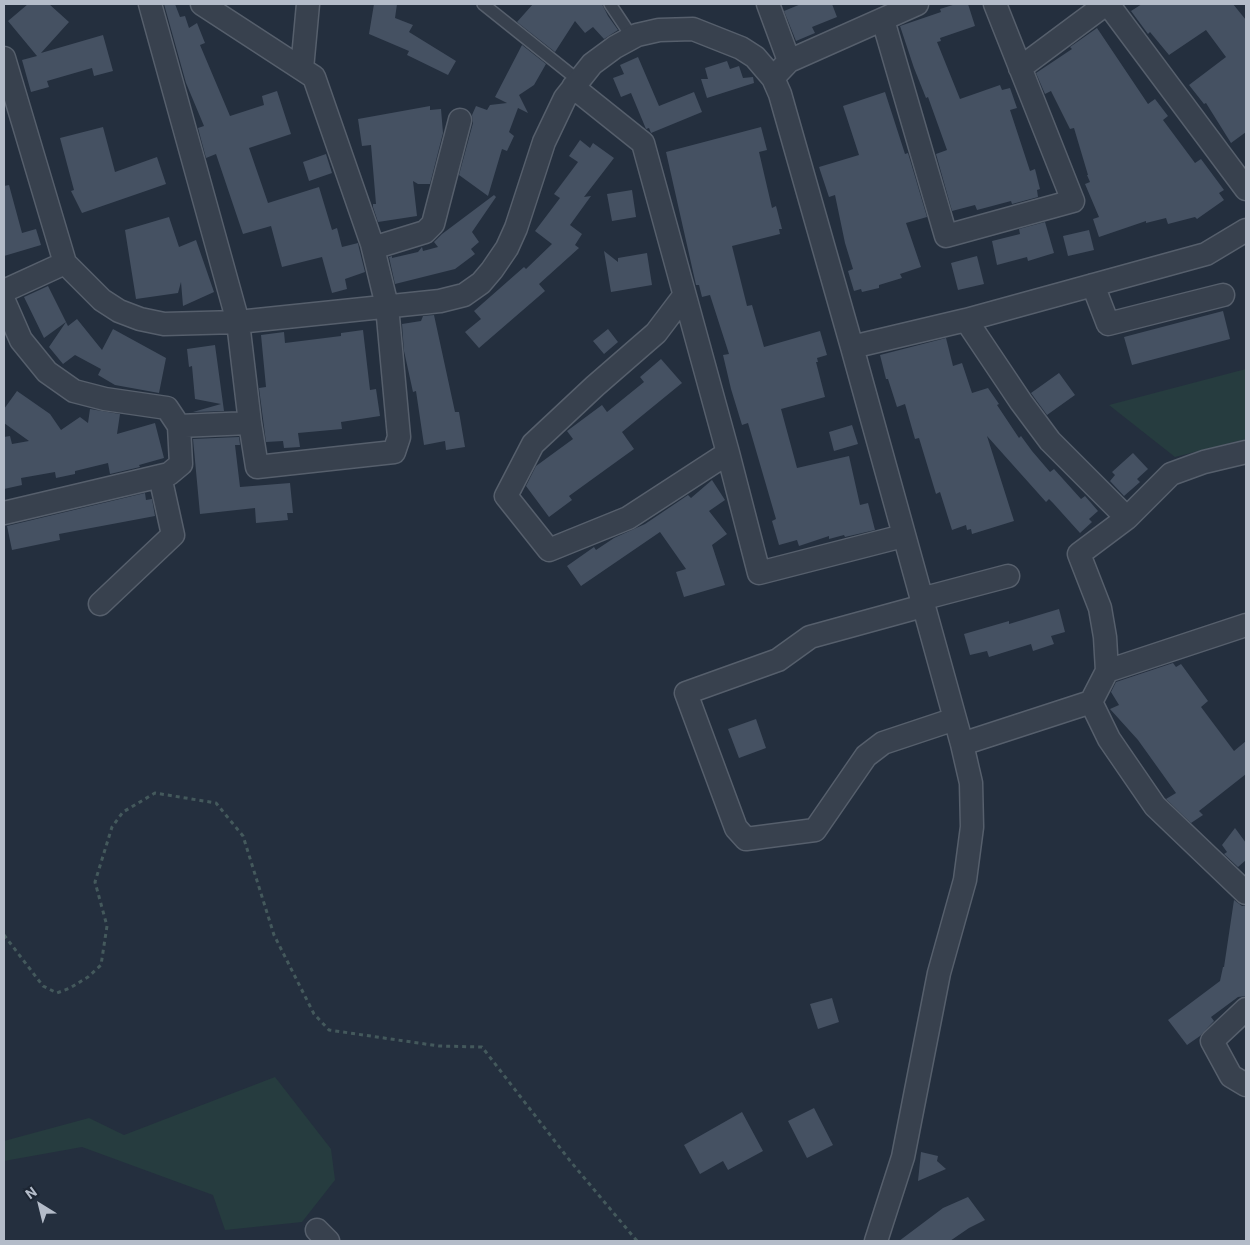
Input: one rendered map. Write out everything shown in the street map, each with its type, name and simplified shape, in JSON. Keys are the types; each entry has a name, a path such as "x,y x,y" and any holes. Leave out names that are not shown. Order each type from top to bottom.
{"street":[{"path":"150,4 238,322 257,466 394,452 399,437 387,306 373,248 314,77 202,4"},
{"path":"302,69 308,4"},
{"path":"768,4 789,61"},
{"path":"773,78 789,61 917,4"},
{"path":"883,20 946,236 1073,201 995,4"},
{"path":"1020,68 1107,4 1246,189"},
{"path":"4,58 65,263 102,300 119,311 140,319 164,324 238,322 440,301 464,295 480,283 492,270 507,248 516,228 544,142 565,98 592,64 632,37 659,30 693,29 741,48 755,57 773,78 780,94 852,347 962,744 971,783 972,828 965,880 938,973 903,1157 876,1241"},
{"path":"575,84 643,143 759,573 903,536"},
{"path":"373,248 425,232 433,224 460,120"},
{"path":"852,347 966,320 1206,254 1246,230"},
{"path":"4,291 65,263"},
{"path":"1093,285 1108,324 1223,295"},
{"path":"684,296 656,333 595,386 533,444 506,496 549,550 628,518 728,453"},
{"path":"4,301 21,340 47,372 74,391 105,399 167,408 179,426 181,464 168,474 4,513"},
{"path":"966,320 1021,402 1050,441 1127,518"},
{"path":"179,426 250,423"},
{"path":"962,744 1092,702 1106,671 1105,637 1100,608 1079,554 1127,518 1171,474 1204,462 1246,452"},
{"path":"100,604 173,535 160,476"},
{"path":"955,719 883,743 866,756 815,830 746,840 736,828 686,693 778,660 810,637 1008,576"},
{"path":"1106,671 1246,625"},
{"path":"1092,702 1109,739 1155,806 1246,894"},
{"path":"1246,1008 1212,1041 1231,1076 1246,1085"}],"lane":[{"path":"483,4 575,84"},
{"path":"610,4 632,37"}],"path":[{"path":"4,935 43,986 57,993 70,988 88,977 102,965 107,926 95,882 112,827 123,812 155,793 216,803 243,836 274,935 314,1014 328,1030 439,1046 482,1047 571,1162 637,1241"}],"green space":[{"path":"1246,369 1246,439 1175,457 1109,405"},
{"path":"275,1077 331,1149 335,1180 302,1222 225,1230 213,1195 82,1147 4,1161 4,1141 89,1118 124,1135"}],"building":[{"path":"28,4 49,4 69,22 41,53 103,35 113,71 94,76 92,68 47,81 49,87 31,92 22,60 37,56 8,21"},
{"path":"164,4 175,4 180,17 185,16 189,28 197,23 205,43 200,45 230,116 264,105 262,96 277,91 291,134 249,148 268,203 319,187 332,230 337,228 342,247 358,243 365,272 345,279 347,289 332,293 322,257 282,267 271,226 243,234 216,154 206,158 198,128 204,126 186,83"},
{"path":"374,4 397,4 395,18 413,25 409,32 456,61 448,75 407,55 409,51 369,34"},
{"path":"533,4 602,4 618,30 604,39 593,27 585,33 575,21 555,52 517,22"},
{"path":"801,4 832,4 837,17 812,27 815,33 796,41 784,11"},
{"path":"956,4 968,4 975,26 940,38 941,41 937,42 960,99 1000,85 1002,90 1010,88 1017,108 1010,110 1030,171 1035,169 1040,189 1037,190 1038,197 1012,204 1011,201 977,210 975,205 952,211 936,154 947,150 928,97 926,98 914,68 900,26 941,12 940,9"},
{"path":"1142,4 1233,4 1246,20 1246,132 1231,143 1206,103 1204,104 1189,85 1226,57 1206,30 1169,55 1150,32 1148,34 1131,11"},
{"path":"1097,28 1148,104 1155,99 1168,116 1163,120 1195,163 1201,159 1224,190 1219,193 1224,200 1197,219 1195,217 1168,224 1166,218 1146,223 1146,221 1099,237 1093,219 1099,217 1085,184 1090,182 1074,128 1070,129 1051,91 1045,94 1036,73 1072,49 1070,47"},
{"path":"522,45 546,64 534,85 519,95 528,113 518,108 509,132 514,136 507,151 502,149 488,196 459,175 473,123 472,115 476,106 487,110 490,105 507,103 495,97"},
{"path":"638,57 659,106 694,92 702,112 651,133 649,128 646,129 631,93 621,97 613,78 624,74 620,65"},
{"path":"727,61 730,69 739,66 743,78 753,77 754,83 707,98 701,79 708,79 705,68"},
{"path":"885,92 905,154 908,153 927,217 906,223 921,267 900,274 902,278 879,285 879,288 862,292 861,289 854,291 848,271 853,269 845,243 835,195 829,197 819,167 859,155 843,106"},
{"path":"430,106 430,110 441,109 443,133 430,184 418,184 413,181 417,216 378,222 373,207 373,204 376,204 371,145 362,146 358,119"},
{"path":"103,127 115,172 157,157 166,184 82,213 71,191 74,190 60,138"},
{"path":"761,127 767,150 759,152 772,208 776,206 782,229 779,229 780,234 732,246 747,306 752,305 764,347 820,331 827,355 817,358 818,362 816,362 825,397 781,409 797,468 849,456 860,505 868,503 875,530 845,537 844,535 829,539 829,536 799,546 797,540 779,545 772,521 776,519 748,423 742,425 731,389 723,355 729,354 710,295 702,297 699,285 696,285 666,152"},
{"path":"580,140 590,148 593,143 614,158 584,197 591,196 570,225 582,234 575,245 579,248 539,284 545,291 479,348 465,332 481,319 474,311 524,267 526,269 552,244 535,231 560,198 554,194 578,162 569,156"},
{"path":"326,154 332,173 309,181 303,162"},
{"path":"9,185 22,233 36,229 41,245 4,256 4,186"},
{"path":"632,190 636,217 612,221 607,194"},
{"path":"494,195 496,197 472,232 479,242 471,249 475,254 455,269 395,284 389,257 418,252 422,247 423,251 438,247 434,242 442,234"},
{"path":"169,217 179,247 196,240 214,292 183,306 181,282 178,293 136,299 125,230"},
{"path":"1045,222 1054,253 1028,261 1027,257 997,265 992,241 1020,234 1019,229"},
{"path":"1089,230 1094,250 1068,256 1063,236"},
{"path":"604,251 618,262 618,258 647,253 652,285 611,292"},
{"path":"977,256 984,284 958,290 951,263"},
{"path":"48,286 66,322 44,338 24,297"},
{"path":"1223,311 1230,339 1132,365 1124,337"},
{"path":"434,315 455,412 459,412 465,447 446,450 445,441 424,445 416,391 413,392 404,351 402,324 421,321 423,316"},
{"path":"77,319 102,350 113,329 166,358 159,393 115,385 98,375 101,369 75,355 63,364 49,347 66,322 68,326"},
{"path":"608,329 618,342 604,354 593,341"},
{"path":"363,330 370,390 376,389 380,416 341,422 342,429 298,433 300,447 284,448 283,441 266,442 259,388 266,387 261,335 284,332 285,343 341,336 341,333"},
{"path":"946,338 953,366 962,363 972,393 988,388 1019,438 1021,436 1050,472 1054,469 1081,499 1085,496 1098,511 1089,519 1092,522 1080,533 1049,499 1046,502 987,436 1014,521 972,534 971,529 967,530 966,525 952,530 940,492 936,494 919,438 915,439 905,404 897,407 888,379 886,379 880,355"},
{"path":"215,345 224,411 193,412 221,404 195,399 192,366 189,367 187,349"},
{"path":"661,359 682,383 622,432 634,449 569,496 572,500 549,517 526,486 536,466 573,439 567,431 602,405 607,412 644,382 640,377"},
{"path":"1059,373 1075,395 1047,415 1031,393"},
{"path":"17,391 50,414 61,430 80,417 88,423 90,409 120,414 117,434 155,423 164,458 139,465 140,467 110,474 108,463 56,478 55,472 21,478 22,485 4,489 4,437 10,436 12,444 29,441 4,423 4,409"},
{"path":"852,425 858,444 834,451 829,432"},
{"path":"239,437 240,445 235,445 240,487 290,483 293,513 287,513 288,520 256,523 255,508 200,514 193,439"},
{"path":"1133,453 1148,469 1137,479 1140,482 1124,496 1110,481 1115,475 1112,472"},
{"path":"712,480 725,500 709,511 727,534 712,545 725,585 684,597 676,572 686,569 660,532 581,586 567,566 594,547 596,550 614,538 645,524 688,495 691,498"},
{"path":"145,493 146,500 152,499 155,516 59,534 60,540 12,550 7,526"},
{"path":"1059,609 1065,632 1051,636 1054,644 1033,651 1031,644 989,657 987,651 970,655 964,634 1009,621 1009,624"},
{"path":"1173,663 1176,667 1181,664 1208,701 1201,707 1234,751 1246,741 1246,774 1199,811 1203,815 1191,823 1166,799 1176,793 1138,740 1110,709 1119,705 1111,692 1116,682"},
{"path":"756,719 766,748 739,758 728,729"},
{"path":"1235,828 1246,843 1246,860 1238,867 1224,854 1227,852 1222,845"},
{"path":"1234,900 1242,906 1246,906 1246,996 1238,997 1211,1017 1214,1021 1200,1036 1187,1045 1168,1020 1220,981 1224,967"},
{"path":"832,998 839,1022 818,1029 810,1004"},
{"path":"814,1108 833,1145 807,1158 788,1121"},
{"path":"742,1112 763,1151 728,1170 723,1161 700,1174 684,1145"},
{"path":"921,1152 938,1156 937,1161 946,1169 918,1181"},
{"path":"968,1197 985,1220 950,1241 899,1241 943,1208"}]}
